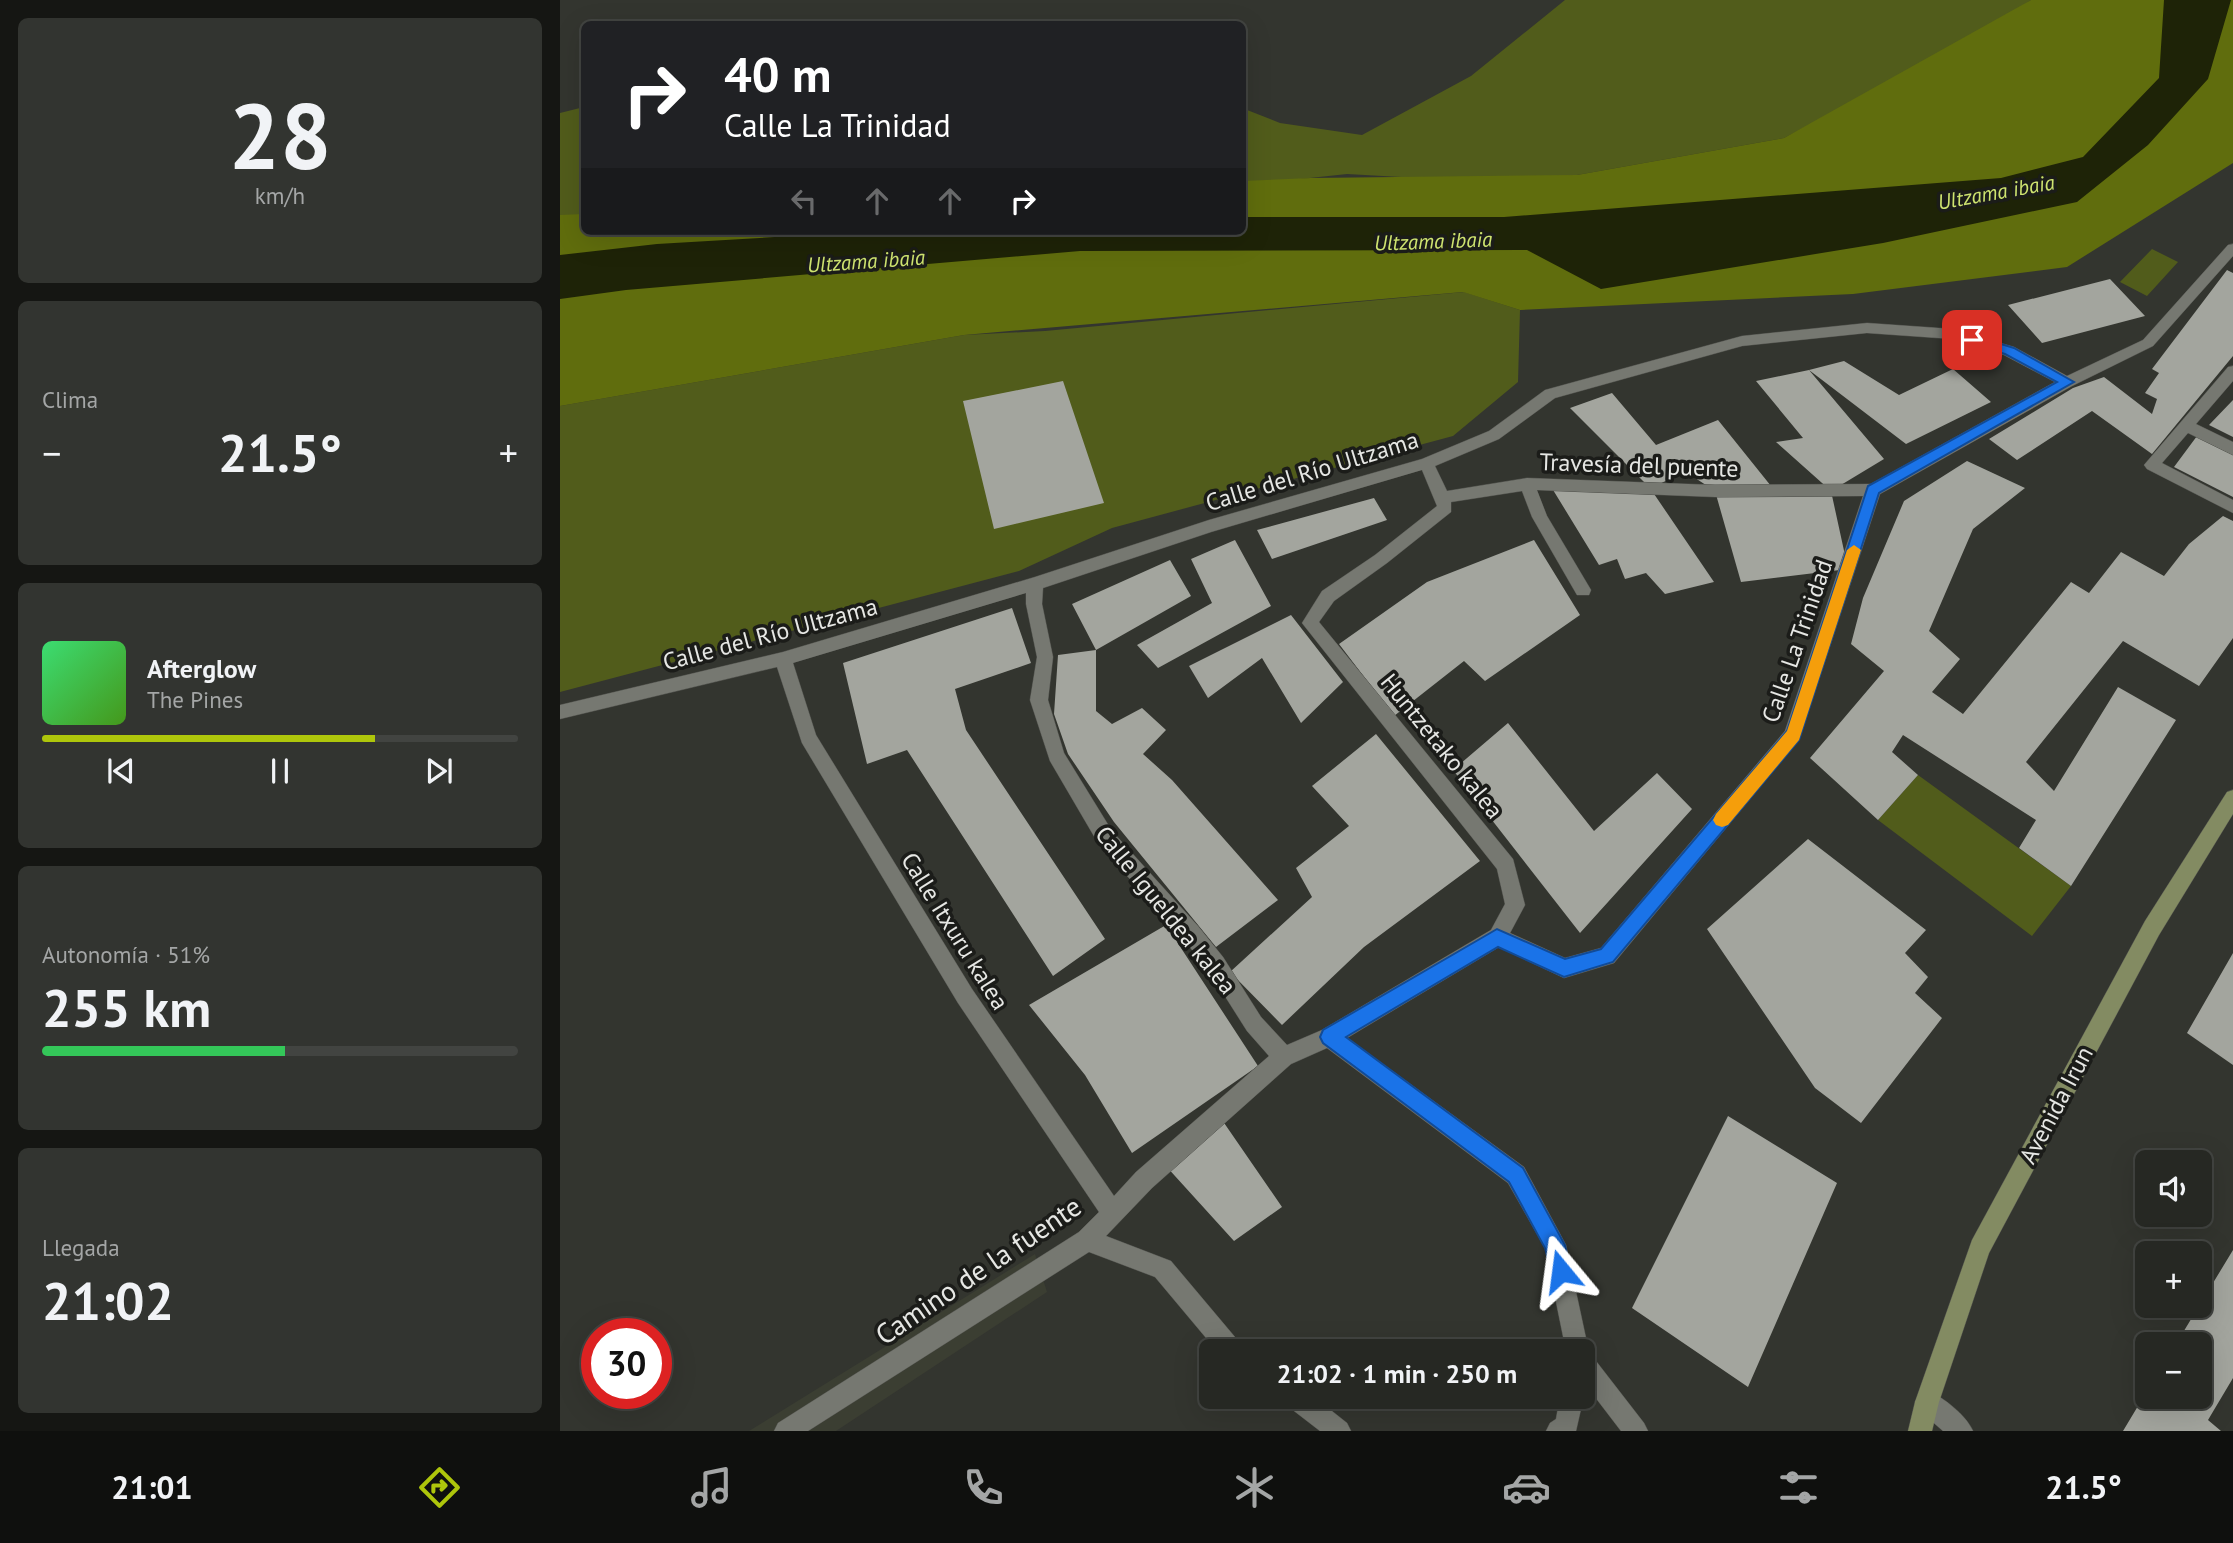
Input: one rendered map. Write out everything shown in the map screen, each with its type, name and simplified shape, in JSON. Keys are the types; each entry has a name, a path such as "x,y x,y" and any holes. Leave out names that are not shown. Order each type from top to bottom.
{"street":[{"path":"1873,490 2067,382 2148,343 2233,248"},
{"name":"Calle del Río Ultzama","path":"560,712 783,659 1035,584 1209,526 1426,463 1494,435 1550,394 1742,341 1867,328 1953,334 2010,351 2067,382"},
{"path":"2233,371 2226,391 2186,425 2152,465 2233,507"},
{"path":"2186,425 2233,449"},
{"path":"1426,463 1442,498"},
{"path":"1527,484 1540,517 1583,590"},
{"name":"Travesía del puente","path":"1442,498 1527,484 1715,491 1873,490"},
{"name":"Calle La Trinidad","path":"1497,937 1564,968 1607,956 1786,744 1793,735 1873,490"},
{"name":"Huntzetako kalea","path":"1442,498 1445,508 1381,559 1328,596 1310,623 1506,865 1515,905 1497,937"},
{"name":"Calle Igueldea kalea","path":"1035,584 1034,604 1045,657 1039,700 1056,755 1105,837 1199,943 1216,964 1254,1024 1284,1057"},
{"name":"Calle Itxuru kalea","path":"783,659 808,738 965,996 1112,1214"},
{"name":"Avenida Irun","path":"1920,1431 1927,1402 1980,1248 2152,929 2233,798"},
{"path":"1284,1057 1329,1037 1497,937"},
{"path":"1329,1037 1516,1175 1555,1245 1575,1339"},
{"name":"Camino de la fuente","path":"786,1431 1087,1240 1144,1180 1284,1057"},
{"path":"1087,1240 1163,1269 1222,1339"},
{"path":"1595,1378 1636,1431"},
{"path":"1927,1402 1961,1431"},
{"path":"1310,1409 1339,1431"},
{"path":"1558,1431 1566,1426 1569,1409"}],"shaded area":[{"path":"1035,1254 1047,1292 836,1431 749,1431"}],"green space":[{"path":"1565,0 2031,0 1964,43 1784,138 1577,175 1490,182 1347,174 1246,185 1246,110 1280,123 1362,135 1471,76"},
{"path":"2031,0 2233,0 2233,163 2067,267 1853,294 1520,310 1463,292 964,335 560,406 560,215 581,214 581,235 1246,235 1246,181 1577,175 1784,138"},
{"path":"581,108 581,215 560,216 560,113"},
{"path":"2152,249 2178,262 2147,296 2120,282"},
{"path":"1464,292 1520,310 1518,382 1453,436 1112,528 1019,571 560,692 560,406 964,335 1045,331"},
{"path":"1918,775 2071,886 2032,936 1878,820"}],"water":[{"name":"Ultzama ibaia","path":"2164,0 2231,0 2208,79 2148,145 2077,202 1883,243 1601,289 1527,250 1080,251 626,290 560,299 560,255 657,244 809,235 1246,235 1246,217 1504,217 2001,178 2083,157 2159,78"}],"building":[{"path":"2227,270 2233,273 2233,356 2152,454 2092,411 2017,460 1989,439 2073,388 2104,377 2152,414 2157,399 2145,393 2159,373 2152,369"},
{"path":"2110,279 2145,316 2042,343 2008,305"},
{"path":"1844,361 1899,395 1953,369 1991,402 1906,444 1809,370"},
{"path":"1809,370 1884,459 1831,491 1776,442 1803,438 1756,381"},
{"path":"1063,381 1104,503 994,529 963,401"},
{"path":"1612,393 1656,445 1718,420 1775,491 1831,491 1848,569 1741,582 1715,491 1686,472 1650,488 1570,408"},
{"path":"2233,400 2233,437 2209,425"},
{"path":"2197,436 2233,454 2233,497 2174,467"},
{"path":"1967,461 2025,488 1973,529 1929,631 1960,659 1932,692 1963,714 2071,582 2089,593 2121,552 2164,576 2189,544 2223,516 2233,521 2233,638 2199,686 2123,641 2026,762 2054,791 2118,687 2176,720 2071,886 2019,848 2036,820 1903,735 1892,752 1918,775 1878,820 1810,758 1884,671 1851,644 1863,598 1904,501"},
{"path":"1550,485 1650,488 1714,582 1665,594 1646,573 1625,579 1617,559 1599,565"},
{"path":"1374,498 1387,520 1272,559 1257,530"},
{"path":"1235,540 1271,606 1158,668 1137,645 1212,603 1191,559"},
{"path":"1534,540 1580,615 1485,681 1464,661 1394,716 1339,644 1427,582"},
{"path":"1170,560 1191,596 1096,650 1072,604"},
{"path":"1012,608 1031,663 955,689 966,730 1105,939 1053,976 907,750 867,764 843,663"},
{"path":"1291,615 1343,682 1301,723 1262,658 1208,698 1189,666"},
{"path":"1096,650 1096,711 1112,724 1142,708 1166,730 1143,754 1172,780 1278,900 1216,947 1114,822 1068,754 1054,714 1058,655"},
{"path":"1508,723 1594,831 1657,773 1692,809 1580,933 1453,770"},
{"path":"1376,734 1480,861 1364,947 1282,1025 1230,972 1312,897 1296,868 1349,826 1312,786"},
{"path":"1808,839 1926,930 1905,953 1928,977 1915,993 1942,1018 1861,1123 1815,1088 1707,929"},
{"path":"1166,925 1258,1066 1132,1153 1085,1075 1029,1005"},
{"path":"2233,953 2233,1065 2187,1033"},
{"path":"1728,1116 1837,1183 1748,1387 1632,1308"},
{"path":"1220,1117 1282,1207 1234,1241 1165,1165"},
{"path":"2233,1250 2233,1378 2208,1420 2221,1431 2123,1431 2136,1409 2212,1409 2212,1332 2183,1332 2192,1318 2212,1318 2212,1285"}],"slow traffic":[{"path":"1722,820 1793,735 1854,550"}],"route":[{"path":"1561,1271 1555,1245 1516,1175 1329,1037 1497,937 1564,968 1607,956 1793,735 1873,490 2067,382 2010,351 1972,340"}]}
